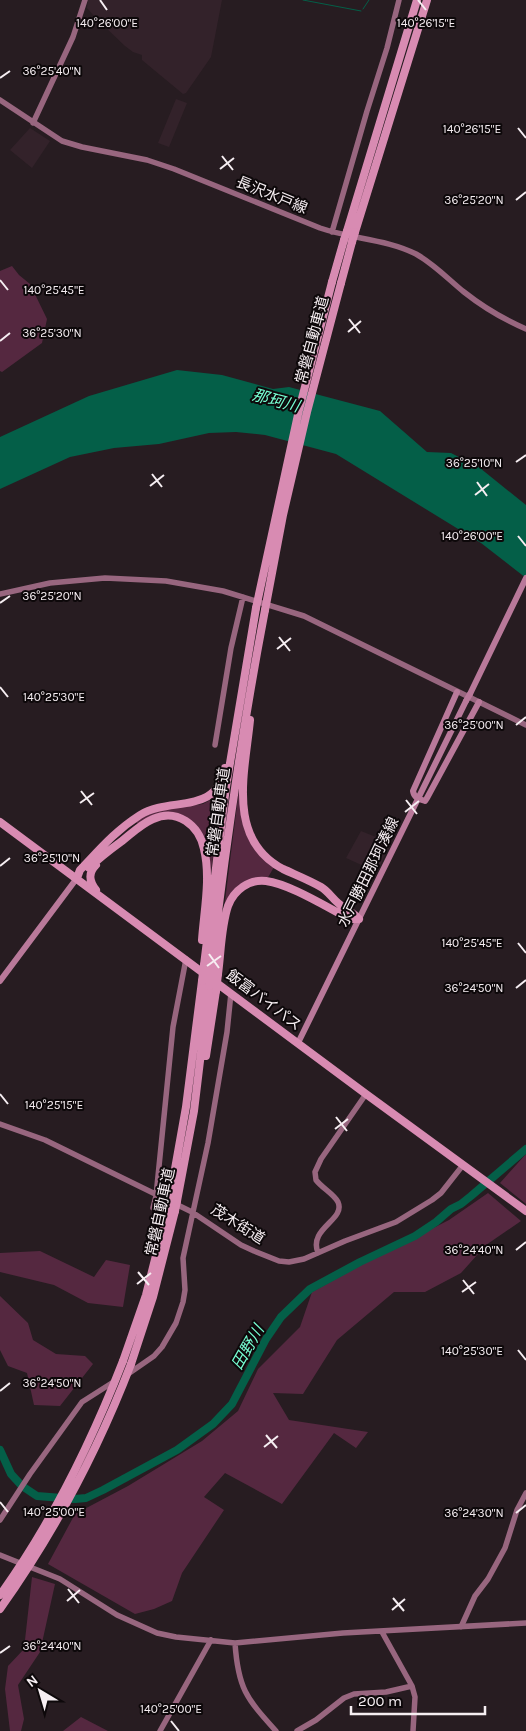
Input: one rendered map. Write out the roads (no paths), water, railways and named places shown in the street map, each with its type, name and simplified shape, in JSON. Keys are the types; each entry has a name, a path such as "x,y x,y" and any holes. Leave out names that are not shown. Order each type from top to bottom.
{"highway":[{"name":"常磐自動車道","path":"351,232 417,0"},
{"name":"常磐自動車道","path":"215,972 236,778 262,624 260,609 299,410 332,282 348,241 427,0"},
{"name":"常磐自動車道","path":"202,964 226,788 253,627 260,609 307,412 341,284 348,241"},
{"path":"262,624 250,714 243,791 247,828 258,849 271,862 322,888 338,904 354,912 359,919"},
{"path":"76,878 80,870 112,835 132,820 154,809 192,803 204,799 214,792 224,772 242,665 253,627"},
{"path":"76,878 144,824 159,816 181,818 195,829 202,841 206,862 202,964 206,984 172,1196"},
{"name":"飯富バイパス","path":"0,822 463,1165"},
{"path":"101,896 91,883 90,876 103,855"},
{"path":"206,984 215,972 229,904 237,891 251,882 272,882 350,919 359,919"},
{"name":"常磐自動車道","path":"0,1595 43,1528 78,1463 127,1362 153,1297 172,1209 172,1196 180,1184 192,1146 206,984"},
{"path":"463,1165 526,1211"},
{"name":"常磐自動車道","path":"0,1608 33,1559 86,1466 120,1394 127,1362"}],"main road":[{"name":"水戸勝田那珂湊線","path":"298,1043 526,578"},
{"path":"457,692 413,791 418,799 425,800 428,798 479,702"},
{"path":"0,981 76,878"}],"street":[{"path":"33,123 73,37 85,0"},
{"path":"332,232 387,48 399,0"},
{"name":"長沢水戸線","path":"0,100 54,137 74,145 147,160 332,232 385,243 412,253 432,265 488,310 526,329"},
{"path":"0,594 50,583 85,579 129,578 187,584 243,597 304,616 526,725"},
{"path":"214,745 231,648 243,597"},
{"path":"153,1208 156,1196 173,1027 186,959"},
{"path":"0,1520 14,1497 82,1402 146,1362 162,1347 176,1323 185,1290 183,1258 208,1143 227,1032 231,993"},
{"path":"318,1252 316,1247 317,1236 337,1214 339,1207 336,1199 316,1180 315,1172 338,1134 366,1094"},
{"name":"茂木街道","path":"0,1124 45,1140 192,1212 241,1245 268,1258 289,1262 304,1259 344,1241 396,1222 441,1193 463,1165"},
{"path":"461,1627 475,1596 488,1579 505,1548 517,1510 526,1493"},
{"path":"0,1554 60,1579 117,1615 157,1633 176,1637 235,1643 343,1633 526,1623"},
{"path":"382,1632 412,1686 415,1697 413,1731"},
{"path":"160,1731 211,1640"},
{"path":"235,1643 240,1680 252,1704 276,1731"},
{"path":"297,1731 316,1720 344,1698 354,1694 386,1692 412,1686"}],"water":[{"name":"那珂川","path":"177,370 222,375 273,389 289,387 380,411 427,452 451,453 480,468 526,505 526,578 481,543 336,454 265,435 236,432 209,433 159,444 114,448 70,457 0,489 0,437 89,396"}],"waterway":[{"path":"303,0 361,11"},
{"path":"363,9 369,0"},
{"name":"田野川","path":"0,1450 11,1474 22,1486 37,1496 75,1499 86,1498 103,1490 177,1450 213,1424 232,1404 266,1339 281,1317 310,1289 360,1262 415,1236 451,1209 461,1204 526,1149"}]}
